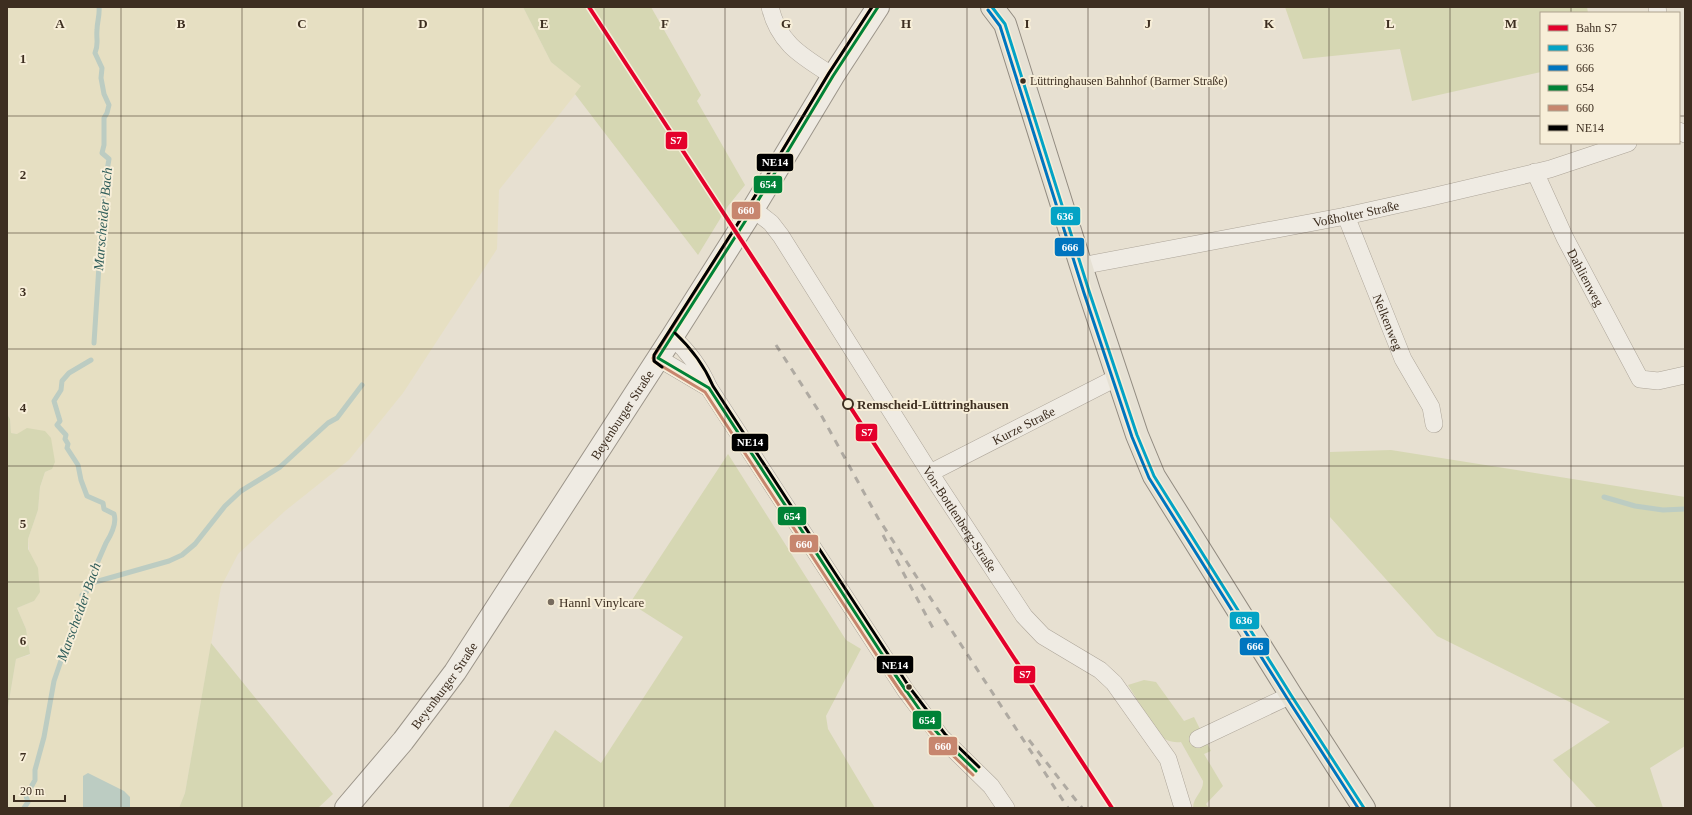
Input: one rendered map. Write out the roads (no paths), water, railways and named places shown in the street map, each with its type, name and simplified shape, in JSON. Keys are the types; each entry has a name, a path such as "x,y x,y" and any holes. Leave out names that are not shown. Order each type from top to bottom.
{"main road":[{"name":"Beyenburger Straße","path":"346,808 403,741 455,672 575,489 672,337 753,209 833,76 878,7"},
{"path":"992,7 1006,16 1081,266 1137,435 1154,476 1291,695 1364,808"}],"street":[{"path":"770,7 781,33 795,51 833,76"},
{"name":"Voßholter Straße","path":"1081,266 1346,216 1427,198 1535,172 1626,144"},
{"name":"Dahlienweg","path":"1535,172 1565,238 1640,379 1658,381 1685,375"},
{"name":"Von-Bottlenberg-Straße","path":"753,209 771,223 783,238 930,473 1024,616 1043,636 1100,670 1114,683 1168,759 1182,808"},
{"name":"Nelkenweg","path":"1346,216 1403,359 1432,407 1434,424"},
{"path":"672,337 695,361 709,388 906,691 941,737 991,786 1006,808"},
{"path":"658,358 709,388"},
{"name":"Kurze Straße","path":"930,473 1118,377"},
{"path":"1198,739 1291,695"}],"waterway":[{"name":"Marscheider Bach","path":"94,343 104,188 109,159 102,153 104,145 104,118 109,105 104,94 101,78 102,68 95,53 97,44 99,7"},
{"name":"Marscheider Bach","path":"24,808 28,802 26,796 35,780 35,770 44,737 54,681 65,649 68,648 67,643 72,640 72,635 84,603 82,595 90,589 88,584 112,533 115,521 114,514 104,509 103,503 87,496 81,480 78,465 67,448 68,444 65,439 66,435 57,425 60,421 54,401 61,390 62,381 69,373 91,360"},
{"path":"88,584 169,561 182,555 195,544 225,506 241,491 280,467 328,423 337,418 362,385"},
{"path":"1604,497 1635,506 1663,510 1685,509"}],"railway":[{"path":"776,345 820,413 878,518 1068,808"},
{"path":"883,535 934,630"},
{"path":"1029,740 1082,808"}],"rail line":[{"name":"S7","path":"589,7 1112,808"}],"place":[{"name":"Lüttringhausen Bahnhof (Barmer Straße)","path":"1023,81"},
{"name":"Remscheid-Lüttringhausen","path":"848,404"},
{"name":"Hannl Vinylcare","path":"551,602"}]}
